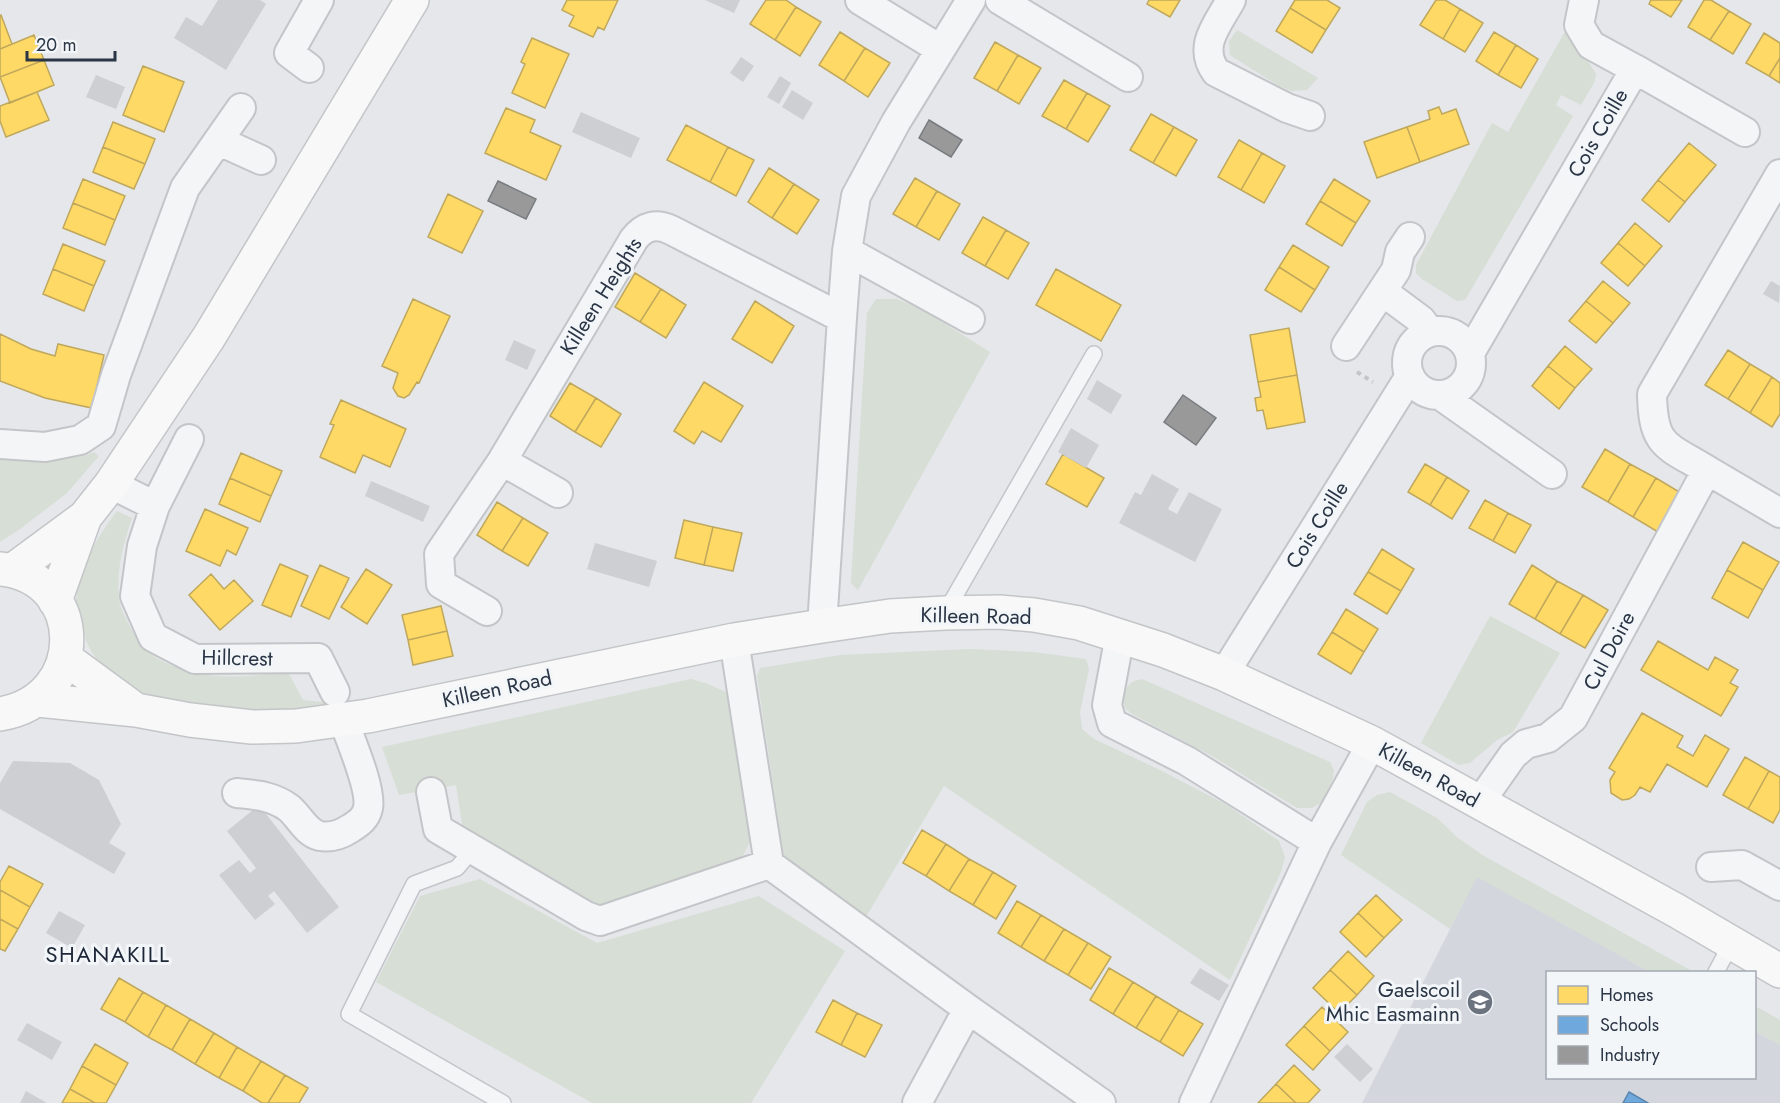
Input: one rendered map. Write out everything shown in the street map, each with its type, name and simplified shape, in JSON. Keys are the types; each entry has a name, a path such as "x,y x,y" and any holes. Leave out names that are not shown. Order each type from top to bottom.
{"street":[{"path":"309,68 289,53 319,0"},
{"path":"6,569 85,517 111,484 209,338 412,0"},
{"path":"860,0 940,49"},
{"path":"822,626 847,251 856,196 940,49 971,0"},
{"path":"1000,0 1128,78"},
{"path":"1231,0 1209,43 1209,62 1216,72 1287,108 1310,116"},
{"name":"Cois Coille","path":"1580,1 1579,25 1591,45 1745,132"},
{"name":"Cois Coille","path":"1470,353 1635,69"},
{"path":"0,444 45,447 80,440 101,426 116,375 185,188 242,108"},
{"path":"219,141 261,160"},
{"path":"1780,174 1652,394 1653,421 1663,443 1780,513"},
{"name":"Killeen Heights","path":"487,611 441,584 439,554 502,461 634,239 644,229 657,226 671,230 842,318"},
{"path":"1346,346 1396,270 1401,252 1410,237"},
{"path":"847,251 969,319"},
{"path":"1383,291 1421,320 1430,332"},
{"path":"1440,395 1459,389 1466,382 1472,363 1466,344 1450,332 1430,332 1420,337 1412,345 1408,355 1403,387 1440,395 1552,474"},
{"name":"Cois Coille","path":"1224,674 1403,387"},
{"name":"Hillcrest","path":"189,439 155,506 142,546 135,596 153,637 195,659 318,658 339,705"},
{"path":"502,461 558,493"},
{"name":"Cul Doire","path":"1480,802 1513,755 1526,744 1548,738 1573,718 1707,470"},
{"path":"111,484 155,506"},
{"path":"55,601 85,517"},
{"path":"0,714 16,711 38,700 51,687 65,658 67,643 66,627 55,601 36,581 6,569"},
{"name":"Killeen Road","path":"38,700 136,710 190,720 252,727 296,726 339,705 368,716 734,640 822,626 890,616 945,613 999,612 1034,615 1079,623 1120,635 1224,674 1372,743 1677,911 1724,958 1780,971"},
{"path":"1120,635 1107,705 1112,723 1187,761 1317,842"},
{"path":"734,640 769,864 1101,1103"},
{"path":"65,658 136,710"},
{"path":"237,793 277,800 291,809 311,832 320,836 337,835 363,820 368,807 368,794 339,705"},
{"path":"1194,1103 1317,842 1372,743"},
{"path":"431,792 438,829 586,916 600,921 769,864"},
{"path":"1712,867 1742,865 1780,886"},
{"path":"916,1103 968,1009"}],"lane":[{"path":"945,613 1094,354"},
{"path":"473,849 457,868 414,884 349,1014 503,1103"}],"path":[{"path":"1346,346 1347,365 1403,387"}],"shaded area":[{"path":"1567,28 1596,74 1594,83 1581,105 1561,95 1556,105 1573,116 1465,300 1457,301 1422,279 1416,273 1416,265 1492,123 1508,132"},
{"path":"1237,30 1318,78 1307,90 1291,91 1277,85 1230,55 1229,41"},
{"path":"876,299 896,299 918,307 990,352 858,590 851,583 867,313"},
{"path":"94,452 99,456 67,493 0,542 0,454 35,459 59,459"},
{"path":"117,511 132,518 119,568 119,599 134,632 152,655 180,669 212,675 245,676 288,672 303,700 331,703 331,707 223,711 185,706 150,697 119,681 95,657 81,624 76,601 81,577 90,553"},
{"path":"1490,616 1560,653 1513,732 1497,740 1470,763 1459,765 1421,743"},
{"path":"971,649 1033,652 1086,659 1089,669 1080,712 1082,729 1094,739 1227,805 1279,841 1285,857 1281,872 1230,980 944,786 864,920 791,871 783,852 757,676 760,668 840,655"},
{"path":"691,679 730,694 751,840 740,861 610,904 590,904 463,830 456,785 399,795 382,747"},
{"path":"1142,679 1330,762 1334,770 1333,778 1324,801 1312,808 1297,808 1212,756 1132,714 1125,708 1126,689 1132,682"},
{"path":"1390,792 1437,818 1458,838 1484,856 1692,971 1648,971 1477,877 1450,929 1341,855 1367,802 1377,795"},
{"name":"Gaelscoil Mhic Easmainn","path":"1477,876 1648,971 1546,971 1546,1079 1756,1079 1756,1032 1780,1045 1780,1103 1362,1103"},
{"path":"480,879 597,943 759,896 845,951 751,1103 592,1103 376,982 420,896"},
{"path":"1756,1007 1780,1020 1780,1045 1756,1032"}],"building: Homes":[{"path":"567,0 618,0 604,30 598,27 593,37 569,26 574,16 562,10"},
{"path":"766,0 786,0 796,7 775,40 750,24"},
{"path":"1149,0 1180,0 1170,17 1147,4"},
{"path":"1295,0 1327,0 1340,8 1326,30 1290,8"},
{"path":"1436,0 1445,0 1460,9 1443,39 1420,25"},
{"path":"1651,0 1682,0 1671,17 1649,4"},
{"path":"1704,0 1711,0 1729,11 1710,40 1688,27"},
{"path":"796,7 821,22 800,56 775,40"},
{"path":"1290,8 1326,30 1312,53 1276,31"},
{"path":"1460,9 1483,23 1465,52 1443,39"},
{"path":"1729,11 1751,24 1733,54 1710,40"},
{"path":"0,16 12,44 0,49"},
{"path":"840,32 865,48 844,81 819,65"},
{"path":"1494,32 1516,45 1498,75 1476,61"},
{"path":"1764,33 1780,43 1780,58 1769,76 1746,63"},
{"path":"34,35 44,60 0,77 0,49"},
{"path":"532,38 569,54 545,108 512,93 525,64 521,62"},
{"path":"995,42 1018,55 997,91 974,78"},
{"path":"1516,45 1538,59 1521,88 1498,75"},
{"path":"865,48 890,63 868,97 844,81"},
{"path":"1018,55 1041,68 1019,104 997,91"},
{"path":"1780,58 1780,83 1769,76"},
{"path":"44,60 54,85 10,103 0,77"},
{"path":"143,66 184,82 164,132 123,115"},
{"path":"1064,80 1087,93 1066,129 1042,116"},
{"path":"37,92 49,120 6,137 0,121 0,106"},
{"path":"1087,93 1110,106 1088,142 1066,129"},
{"path":"1439,107 1442,114 1456,109 1469,144 1420,162 1407,127 1430,119 1428,111"},
{"path":"506,108 535,120 530,132 561,146 546,180 485,153"},
{"path":"1151,114 1174,127 1153,163 1130,150"},
{"path":"113,122 155,139 145,164 103,147"},
{"path":"686,125 728,147 710,182 667,160"},
{"path":"1174,127 1197,140 1176,176 1153,163"},
{"path":"1407,127 1420,162 1377,178 1364,142"},
{"path":"1239,140 1262,153 1241,190 1218,177"},
{"path":"1689,143 1716,165 1685,202 1658,180"},
{"path":"103,147 145,164 134,189 93,172"},
{"path":"728,147 754,160 736,196 710,182"},
{"path":"1262,153 1285,166 1264,203 1241,190"},
{"path":"769,168 794,184 772,218 748,202"},
{"path":"915,178 937,191 916,227 893,214"},
{"path":"83,179 125,196 115,220 73,203"},
{"path":"1334,179 1370,201 1356,223 1320,201"},
{"path":"1658,180 1685,202 1669,222 1642,200"},
{"path":"794,184 819,200 797,234 772,218"},
{"path":"937,191 960,204 939,240 916,227"},
{"path":"448,194 483,211 462,253 428,237"},
{"path":"1320,201 1356,223 1342,246 1306,224"},
{"path":"73,203 115,220 105,245 63,228"},
{"path":"983,217 1006,230 985,266 962,253"},
{"path":"1635,223 1662,246 1645,266 1618,243"},
{"path":"1006,230 1029,243 1008,279 985,266"},
{"path":"1618,243 1645,266 1628,286 1601,263"},
{"path":"63,244 105,261 94,286 53,269"},
{"path":"1293,245 1329,267 1315,290 1279,267"},
{"path":"1279,267 1315,290 1301,312 1265,290"},
{"path":"53,269 94,286 84,311 43,294"},
{"path":"1056,269 1121,305 1101,341 1036,305"},
{"path":"635,273 661,289 640,322 615,307"},
{"path":"1603,281 1630,303 1613,323 1586,301"},
{"path":"661,289 686,305 666,338 640,322"},
{"path":"413,299 450,316 419,383 417,382 409,395 404,398 398,396 393,388 398,373 382,366"},
{"path":"755,301 794,326 772,363 732,339"},
{"path":"1586,301 1613,323 1596,343 1569,321"},
{"path":"1289,328 1297,375 1258,382 1250,335"},
{"path":"0,334 31,349 55,356 58,344 104,355 92,408 45,398 0,381"},
{"path":"1565,346 1592,369 1575,388 1548,366"},
{"path":"1728,350 1750,364 1728,399 1705,385"},
{"path":"1750,364 1772,377 1750,413 1728,399"},
{"path":"1548,366 1575,388 1559,409 1532,386"},
{"path":"1297,375 1305,422 1267,429 1263,410 1257,411 1255,398 1261,397 1258,382"},
{"path":"1772,377 1780,383 1780,414 1772,427 1750,413"},
{"path":"704,382 743,406 721,442 702,431 694,444 674,431"},
{"path":"570,383 596,398 575,432 550,416"},
{"path":"596,398 621,414 601,447 575,432"},
{"path":"341,400 406,429 390,467 363,455 355,473 320,457 334,425 330,424"},
{"path":"1605,449 1630,464 1608,502 1582,487"},
{"path":"241,453 282,471 271,496 230,478"},
{"path":"1063,454 1104,478 1087,507 1046,484"},
{"path":"1425,464 1447,477 1430,505 1408,492"},
{"path":"1630,464 1656,478 1633,517 1608,502"},
{"path":"1447,477 1469,491 1452,519 1430,505"},
{"path":"230,478 271,496 260,522 219,504"},
{"path":"1656,478 1681,493 1658,532 1633,517"},
{"path":"1485,500 1508,513 1493,541 1469,528"},
{"path":"497,502 523,518 502,551 477,535"},
{"path":"205,509 248,528 236,555 227,550 220,566 186,551"},
{"path":"1508,513 1531,525 1515,553 1493,541"},
{"path":"523,518 548,533 528,566 502,551"},
{"path":"684,520 713,527 704,565 675,558"},
{"path":"713,527 742,533 733,571 704,565"},
{"path":"1743,542 1779,562 1763,590 1727,570"},
{"path":"1382,549 1414,569 1401,591 1368,572"},
{"path":"280,564 308,576 291,617 262,605"},
{"path":"320,565 349,578 329,619 301,606"},
{"path":"1532,565 1557,581 1535,619 1509,604"},
{"path":"366,569 392,585 367,624 341,607"},
{"path":"1727,570 1763,590 1748,618 1712,598"},
{"path":"1368,572 1401,591 1387,614 1354,594"},
{"path":"211,574 224,589 234,580 253,601 220,630 189,595"},
{"path":"1557,581 1583,595 1560,634 1535,619"},
{"path":"1583,595 1608,610 1585,648 1560,634"},
{"path":"441,606 447,631 408,640 402,615"},
{"path":"1346,609 1378,629 1364,652 1332,632"},
{"path":"447,631 453,656 413,665 408,640"},
{"path":"1332,632 1364,652 1351,674 1318,654"},
{"path":"1658,641 1708,670 1715,657 1738,670 1730,683 1738,687 1721,716 1641,670"},
{"path":"1642,713 1683,736 1677,747 1693,756 1705,735 1729,749 1707,787 1667,764 1650,792 1640,787 1635,795 1622,800 1611,793 1610,780 1615,772 1609,768"},
{"path":"1745,757 1769,771 1748,809 1723,795"},
{"path":"1769,771 1780,777 1780,810 1773,823 1748,809"},
{"path":"922,830 946,844 926,876 903,863"},
{"path":"946,844 969,859 949,891 926,876"},
{"path":"969,859 993,872 973,905 949,891"},
{"path":"9,866 43,884 30,907 0,890 0,882"},
{"path":"993,872 1016,886 996,919 973,905"},
{"path":"0,890 30,907 18,929 0,919"},
{"path":"1376,895 1402,920 1384,938 1358,913"},
{"path":"1017,901 1041,915 1021,947 998,933"},
{"path":"1358,913 1384,938 1366,957 1340,932"},
{"path":"1041,915 1064,929 1044,961 1021,947"},
{"path":"0,919 18,929 5,951 0,949"},
{"path":"1064,929 1088,943 1068,975 1044,961"},
{"path":"1088,943 1111,957 1091,989 1068,975"},
{"path":"1348,951 1374,976 1357,995 1330,970"},
{"path":"1109,968 1133,982 1113,1014 1090,1000"},
{"path":"1330,970 1357,995 1339,1013 1313,988"},
{"path":"119,978 143,992 125,1022 101,1009"},
{"path":"1133,982 1156,996 1136,1028 1113,1014"},
{"path":"143,992 166,1005 148,1037 125,1022"},
{"path":"1156,996 1179,1010 1160,1042 1136,1028"},
{"path":"833,1000 857,1013 841,1045 816,1032"},
{"path":"166,1005 190,1019 172,1050 148,1037"},
{"path":"1322,1007 1348,1032 1330,1051 1304,1026"},
{"path":"1179,1010 1203,1024 1183,1056 1160,1042"},
{"path":"857,1013 882,1025 865,1057 841,1045"},
{"path":"190,1019 214,1033 195,1064 172,1050"},
{"path":"1304,1026 1330,1051 1313,1070 1286,1045"},
{"path":"214,1033 237,1047 219,1078 195,1064"},
{"path":"95,1044 128,1063 116,1085 82,1066"},
{"path":"237,1047 261,1061 243,1091 219,1078"},
{"path":"261,1061 285,1075 268,1103 262,1103 243,1091"},
{"path":"1294,1065 1320,1090 1308,1103 1296,1103 1276,1084"},
{"path":"82,1066 116,1085 106,1103 95,1103 70,1089"},
{"path":"285,1075 308,1088 299,1103 268,1103"},
{"path":"1276,1084 1296,1103 1258,1103"},
{"path":"70,1089 95,1103 62,1103"}],"building: Schools":[{"path":"1629,1092 1648,1103 1623,1103"}],"building: Industry":[{"path":"929,120 962,140 951,157 919,138"},
{"path":"498,181 536,199 526,219 488,201"},
{"path":"1183,395 1216,418 1196,445 1164,422"}],"building: Other":[{"path":"218,0 260,0 266,4 226,70 174,38 186,17 202,26"},
{"path":"705,0 740,0 734,13"},
{"path":"741,57 754,66 743,82 730,73"},
{"path":"96,75 125,87 116,109 86,97"},
{"path":"780,76 791,83 779,104 767,97"},
{"path":"792,90 813,103 803,120 782,107"},
{"path":"581,112 640,138 631,158 572,132"},
{"path":"1771,281 1780,286 1779,303 1763,294"},
{"path":"514,340 536,350 527,370 505,360"},
{"path":"1097,380 1122,395 1111,414 1087,399"},
{"path":"1071,428 1099,445 1086,468 1058,452"},
{"path":"1152,474 1179,489 1168,509 1177,514 1189,492 1222,509 1195,562 1119,523 1135,492 1141,495"},
{"path":"371,481 430,506 423,522 365,496"},
{"path":"595,543 657,561 649,587 587,569"},
{"path":"13,761 70,763 99,780 121,824 109,843 126,853 114,874 0,809 0,783"},
{"path":"259,805 339,907 307,933 274,891 268,896 275,904 255,920 219,875 239,860 250,873 256,868 227,831"},
{"path":"59,911 85,925 72,948 46,933"},
{"path":"1200,968 1229,985 1219,1001 1190,983"},
{"path":"27,1023 62,1042 52,1060 17,1040"},
{"path":"1347,1044 1373,1069 1360,1082 1334,1057"},
{"path":"26,1091 47,1103 20,1103"}],"place":[{"name":"Gaelscoil Mhic Easmainn","path":"1480,1002"}],"district":[{"name":"SHANAKILL","path":"108,954"}]}
